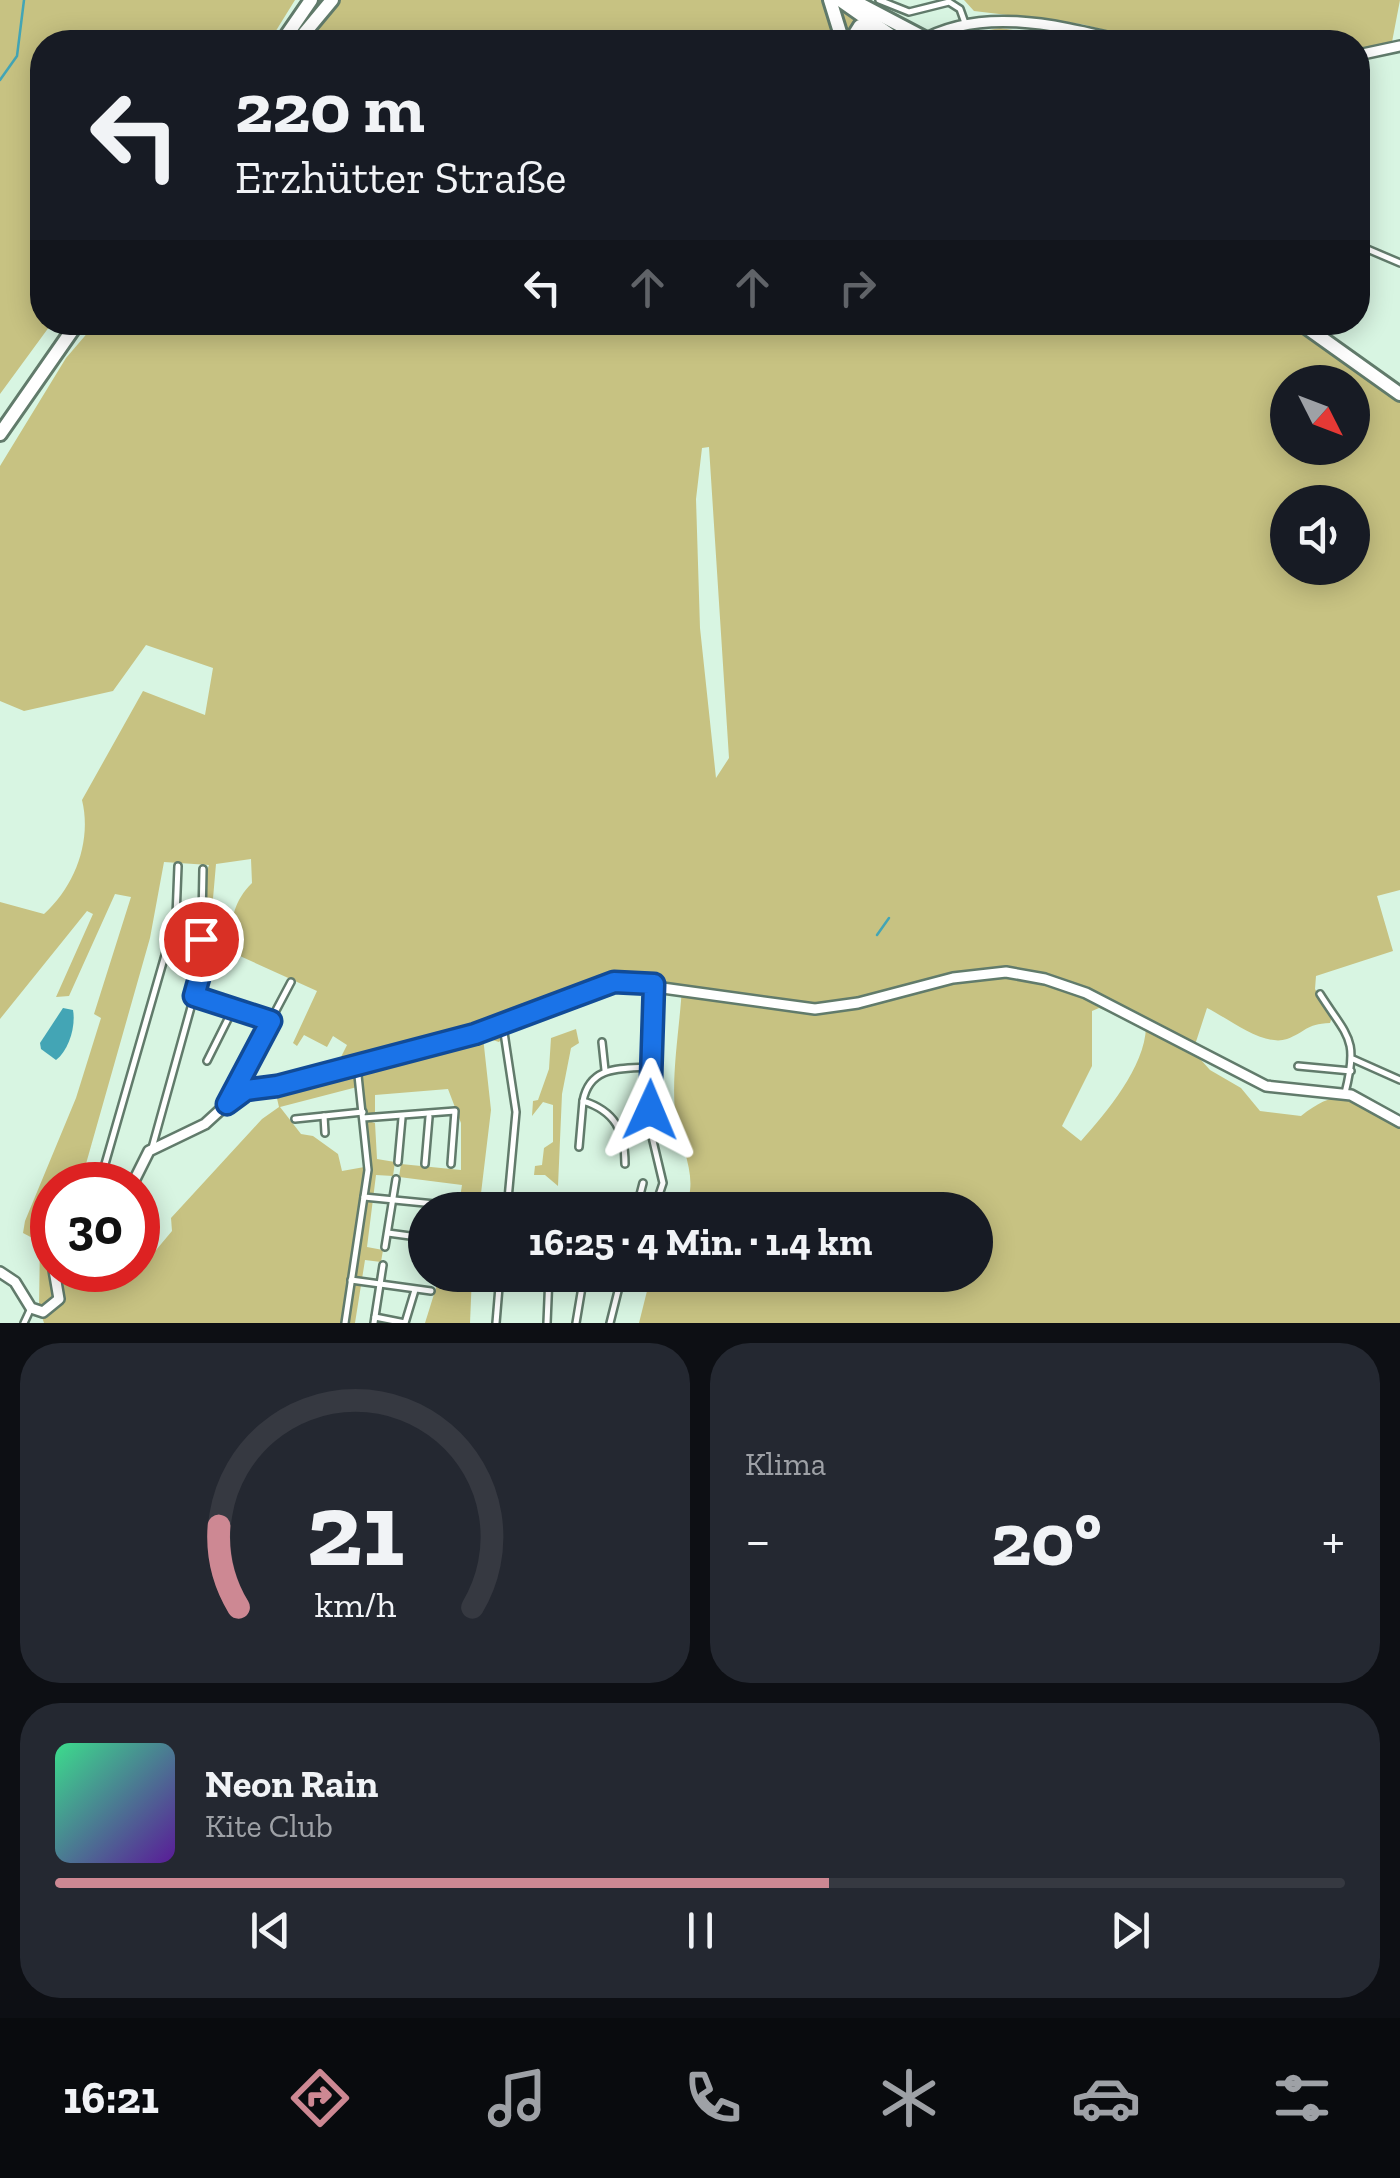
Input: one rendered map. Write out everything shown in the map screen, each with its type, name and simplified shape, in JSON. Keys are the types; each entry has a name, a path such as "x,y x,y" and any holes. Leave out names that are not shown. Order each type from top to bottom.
{"highway":[{"path":"295,30 308,0"},
{"path":"299,30 323,0"},
{"path":"301,30 332,0"},
{"path":"830,0 841,30"},
{"path":"840,0 879,28"},
{"path":"851,0 898,30"},
{"path":"851,0 898,30"},
{"path":"856,30 860,26 885,30"},
{"path":"0,418 59,335"},
{"path":"0,434 69,335"},
{"path":"1318,335 1400,390"},
{"path":"1326,335 1400,390"}],"street":[{"path":"879,0 909,12 949,2 960,9 965,23"},
{"path":"946,30 965,23 1076,30"},
{"path":"1370,52 1400,46"},
{"path":"1370,250 1400,263"},
{"path":"106,1162 172,932 178,907 178,866"},
{"path":"145,1162 152,1149 201,971 203,868"},
{"path":"172,932 201,939"},
{"path":"152,1149 205,1124 246,1090 272,1088 503,1026 614,982 654,984 808,1009 858,1004 954,978 1006,972 1060,983 1266,1086 1345,1094 1400,1122"},
{"path":"227,1104 291,982"},
{"path":"654,984 649,1124 663,1183 660,1192"},
{"path":"1320,994 1348,1031 1354,1059 1345,1094"},
{"path":"194,996 271,1021"},
{"path":"207,1062 233,1008"},
{"path":"503,1026 516,1112 509,1192"},
{"path":"602,1042 605,1070"},
{"path":"1354,1059 1400,1080"},
{"path":"345,1323 368,1170 357,1066"},
{"path":"1298,1066 1351,1071"},
{"path":"579,1147 588,1083 605,1070 651,1067"},
{"path":"583,1100 613,1115 626,1164"},
{"path":"295,1119 363,1115 402,1118 455,1111 451,1164"},
{"path":"324,1116 325,1133"},
{"path":"425,1164 429,1116"},
{"path":"398,1162 402,1118"},
{"path":"386,1246 396,1179"},
{"path":"641,1192 644,1183"},
{"path":"364,1197 408,1203"},
{"path":"388,1233 408,1236"},
{"path":"383,1265 375,1320 405,1323 414,1292"},
{"path":"0,1272 15,1282 30,1308 47,1312 56,1305 59,1292"},
{"path":"352,1280 408,1289"},
{"path":"496,1323 499,1292"},
{"path":"547,1323 548,1292"},
{"path":"576,1323 581,1292"},
{"path":"610,1323 618,1292"},
{"path":"24,1323 30,1308"}],"shaded area":[{"path":"0,0 295,0 276,30 30,30 30,335 43,335 0,394"},
{"path":"336,0 832,0 874,30 313,30"},
{"path":"964,0 1400,0 1392,42 1370,47 1370,30 1105,30 974,11"},
{"path":"86,335 1309,335 1352,365 1270,365 1270,465 1370,465 1370,377 1400,398 1400,890 1377,896 1393,951 1316,976 1315,989 1332,1017 1330,1023 1315,1025 1287,1039 1267,1039 1207,1008 1193,1051 1210,1070 1241,1088 1260,1111 1301,1116 1316,1105 1341,1097 1362,1103 1400,1127 1400,1323 639,1323 647,1292 993,1292 993,1192 689,1192 690,1176 676,1120 674,1087 682,986 617,979 482,1024 483,1035 499,1031 503,1037 499,1042 483,1037 491,1110 481,1192 461,1192 462,1185 399,1177 401,1164 461,1170 461,1123 448,1089 375,1095 375,1112 368,1116 361,1086 280,1107 301,1134 313,1136 338,1154 342,1171 370,1166 365,1120 375,1123 377,1159 395,1162 393,1176 376,1175 367,1247 383,1250 381,1262 365,1260 355,1323 44,1323 39,1292 160,1292 160,1245 172,1231 171,1218 262,1119 279,1107 275,1090 332,1075 347,1045 333,1036 327,1047 304,1035 297,1046 293,1043 317,991 231,952 234,914 252,883 251,859 216,864 212,910 207,910 206,886 202,886 209,865 164,862 150,938 87,1162 49,1162 76,1098 101,1018 94,1014 131,897 115,894 69,996 56,997 93,914 87,911 0,1019 0,902 44,914 55,903 72,876 83,847 82,800 143,691 205,715 213,668 146,645 113,691 24,711 0,701 0,466 66,358","holes":["709,447 729,758 716,778 700,628 696,499 702,448","1099,1008 1146,1027 1144,1042 1132,1073 1081,1141 1062,1126 1092,1066 1092,1011"]},
{"path":"576,1029 579,1043 571,1048 562,1094 558,1186 545,1175 534,1175 535,1166 542,1165 544,1148 553,1142 553,1105 543,1102 532,1116 533,1101 538,1100 549,1069 551,1038"},
{"path":"30,1209 30,1237 23,1233"},
{"path":"435,1292 471,1292 470,1323 425,1323"}],"water":[{"path":"63,1008 73,1010 73,1023 68,1044 56,1060 41,1049 40,1043"}],"waterway":[{"path":"0,80 17,56 24,0"},
{"path":"877,935 889,918"}],"route":[{"path":"201,939 201,971 194,996 271,1021 240,1073 227,1104 246,1090 277,1086 475,1034 614,982 626,981 654,984 650,1110"}]}
